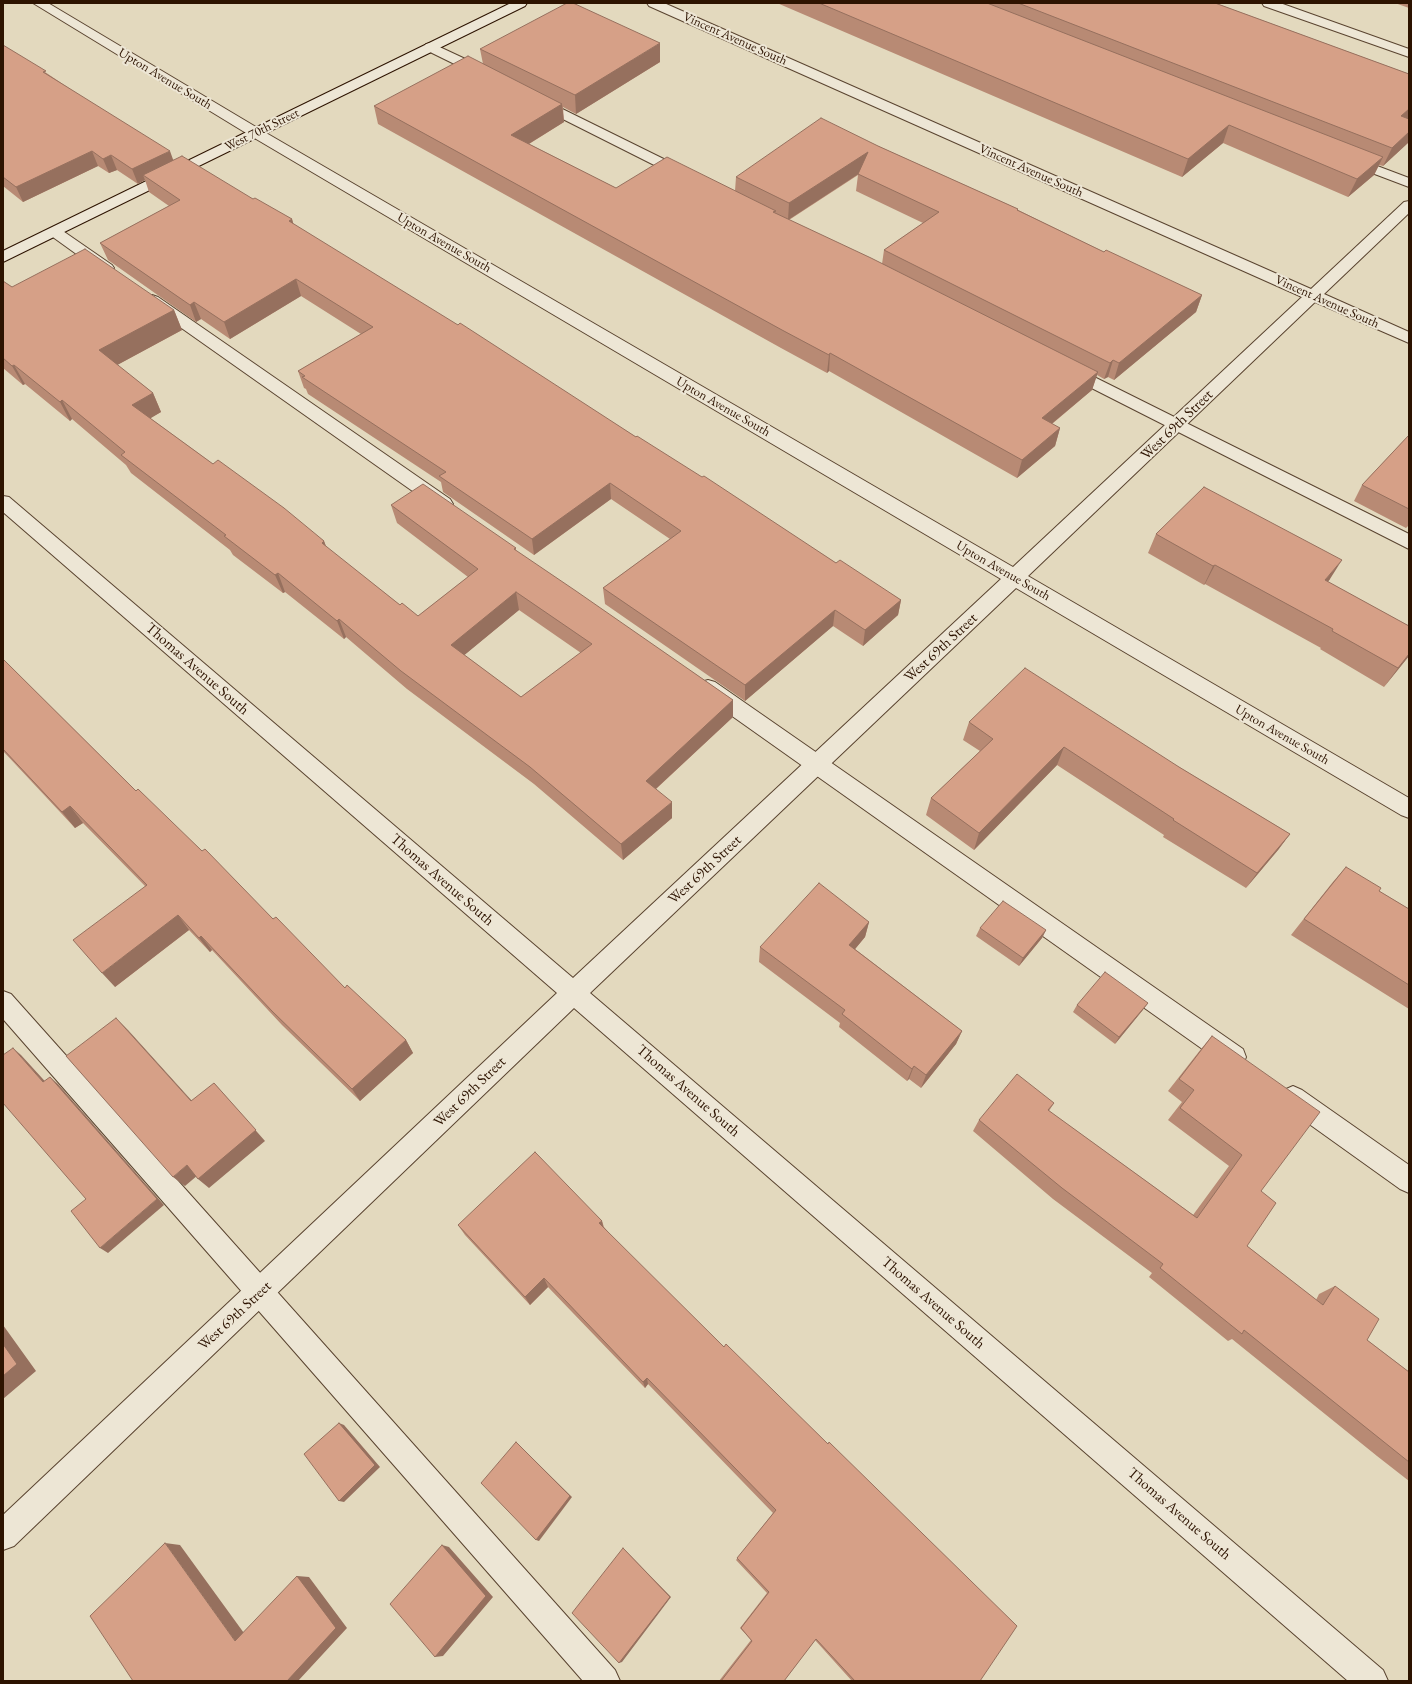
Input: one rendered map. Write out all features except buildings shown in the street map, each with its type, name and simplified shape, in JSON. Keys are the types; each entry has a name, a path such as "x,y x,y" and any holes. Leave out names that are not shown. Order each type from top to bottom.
{"street":[{"name":"Upton Avenue South","path":"38,3 256,133 1409,809"},
{"name":"West 70th Street","path":"3,257 521,3"},
{"name":"Vincent Avenue South","path":"653,3 1409,338"},
{"path":"1268,3 1409,53"},
{"path":"431,47 502,83"},
{"path":"524,94 702,184"},
{"path":"1336,154 1409,183"},
{"name":"West 69th Street","path":"3,1536 574,993 1178,425 1312,295 1409,205"},
{"path":"54,232 120,278"},
{"path":"139,291 459,514"},
{"path":"1057,364 1409,542"},
{"name":"Thomas Avenue South","path":"3,502 1372,1681"},
{"path":"694,678 1246,1066"},
{"path":"3,1002 604,1681"},
{"path":"1279,1088 1409,1180"}]}
